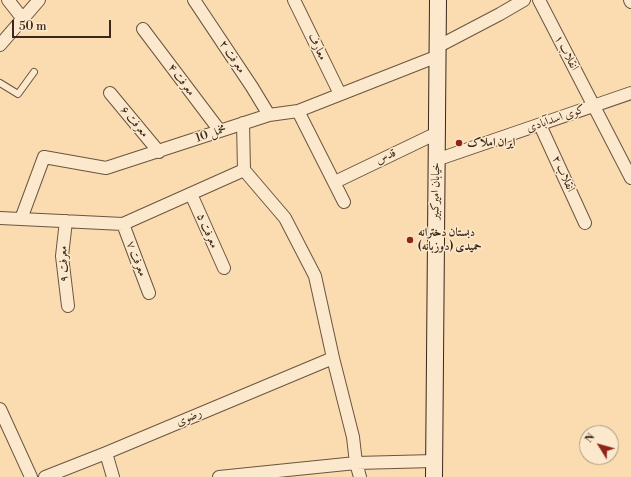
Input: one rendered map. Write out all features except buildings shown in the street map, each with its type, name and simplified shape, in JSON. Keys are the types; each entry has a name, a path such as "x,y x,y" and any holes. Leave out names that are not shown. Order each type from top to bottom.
{"main road":[{"name":"خیابان امیرکبیر","path":"434,469 438,0"}],"street":[{"path":"0,2 7,0 23,19"},
{"path":"0,45 39,0"},
{"name":"معرفت ۲","path":"194,0 269,115"},
{"name":"معارف","path":"294,0 340,94"},
{"name":"مخمل 10","path":"21,219 44,157 106,168 269,115 298,111 437,51 524,0"},
{"name":"انقلاب ۱","path":"538,0 631,178"},
{"name":"معرفت ۴","path":"143,29 220,131"},
{"name":"معرفت ۶","path":"110,93 159,152"},
{"name":"کوی اسدآبادی","path":"436,160 631,93"},
{"path":"298,111 344,202"},
{"path":"243,123 244,170 285,218 315,276 333,358 353,437 356,463 360,477"},
{"name":"انقلاب ۲","path":"540,124 585,223"},
{"name":"قدس","path":"335,182 436,133"},
{"path":"0,218 123,224 244,170"},
{"name":"معرفت ۵","path":"191,194 224,268"},
{"name":"معرفت ۹","path":"66,221 62,256 68,306"},
{"name":"معرفت ۷","path":"123,224 149,293"},
{"name":"رضوی","path":"45,477 106,454 333,358"},
{"path":"0,410 31,477"},
{"path":"106,454 113,477"},
{"path":"219,477 356,463 434,469"}],"lane":[{"path":"0,83 18,94 34,72"}],"place":[{"name":"ایران املاک","path":"459,143"},
{"name":"دبستان دخترانه حمیدی (دوزبانه)","path":"410,240"}]}
